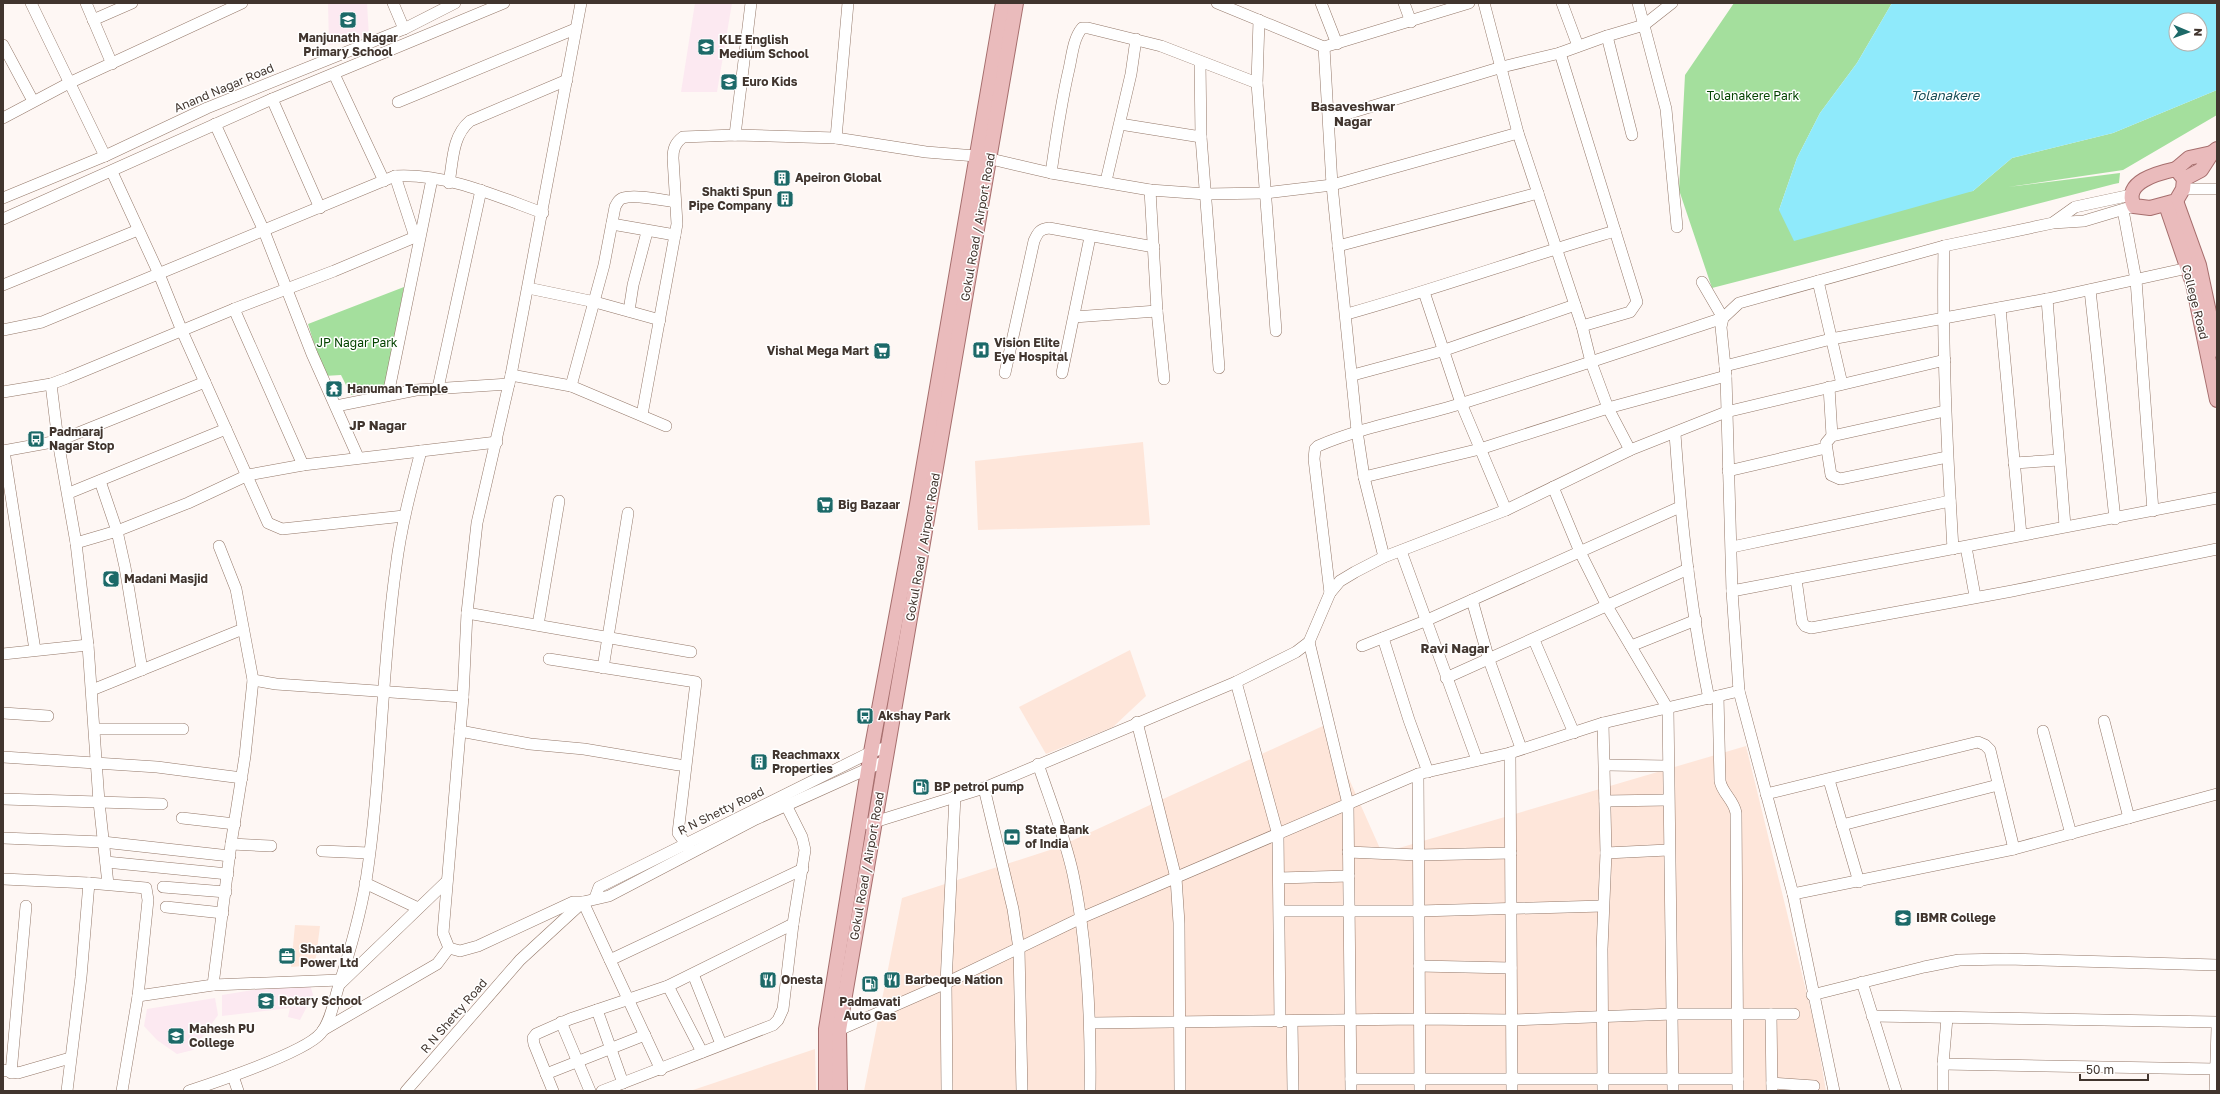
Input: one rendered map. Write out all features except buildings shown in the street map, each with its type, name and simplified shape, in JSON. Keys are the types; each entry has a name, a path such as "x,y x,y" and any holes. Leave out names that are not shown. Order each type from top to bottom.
{"main road":[{"name":"Gokul Road / Airport Road","path":"826,1091 826,1029 871,752 917,503 1003,3"},
{"name":"Gokul Road / Airport Road","path":"840,1091 839,1030 1016,3"},
{"path":"2177,189 2148,177 2131,191 2129,204 2150,208 2177,189 2189,158 2214,151"},
{"name":"College Road","path":"2177,189 2188,268 2217,400"},
{"name":"College Road","path":"2177,189 2199,264 2217,350"}],"street":[{"path":"31,3 105,156"},
{"path":"86,3 112,64"},
{"path":"93,20 132,3"},
{"path":"393,3 404,29"},
{"name":"Anand Nagar Road","path":"3,198 105,156 207,108 404,29 455,3"},
{"path":"3,219 112,172 272,99 504,3"},
{"path":"581,3 575,29 543,213 510,380 497,442 477,523 467,613 463,697 443,933 449,948 453,951 460,951 478,946 573,902 583,902 661,1070"},
{"path":"735,135 751,3"},
{"path":"836,138 848,3"},
{"path":"1217,3 1324,47 1411,22 1469,3"},
{"path":"1321,3 1337,44"},
{"path":"1404,3 1411,22"},
{"path":"1484,3 1502,67 1518,133 1582,326 1591,362 1608,408 1630,450"},
{"path":"1562,3 1578,46"},
{"path":"1638,3 1666,109 1677,227"},
{"path":"1330,119 1502,67 1560,52 1644,25 1672,3"},
{"path":"3,118 33,100 237,4"},
{"path":"1258,20 1257,83 1276,332"},
{"path":"1051,173 1059,115 1078,33 1082,28 1136,39 1160,46 1257,83"},
{"path":"398,102 575,29"},
{"path":"1607,36 1632,135"},
{"path":"1106,181 1131,74 1136,39"},
{"path":"3,45 7,62 33,100"},
{"path":"1324,47 1330,119 1332,185 1353,374 1357,431 1364,477 1384,557"},
{"path":"1560,52 1637,302 1630,312 1582,326"},
{"path":"1200,62 1201,137 1219,368"},
{"path":"334,74 384,181"},
{"path":"449,183 457,138 462,128 470,121 567,80"},
{"path":"272,99 320,208"},
{"path":"215,124 264,231 288,289 312,354 358,457"},
{"path":"1120,124 1201,137"},
{"path":"990,159 1051,173 1106,181 1150,190 1206,194 1265,193 1332,185 1518,133"},
{"path":"642,416 675,235 673,158 677,141 683,137 735,135 836,138 926,152 976,156"},
{"path":"112,172 159,274 182,331 248,476 264,518 268,523 282,529 404,516"},
{"path":"3,330 42,322 395,176 413,175 481,190 543,213"},
{"path":"395,176 417,236"},
{"path":"388,395 417,236 432,179"},
{"path":"2177,189 2217,189"},
{"path":"438,388 481,190"},
{"path":"1150,190 1157,311 1164,379"},
{"path":"1338,246 1538,193"},
{"path":"571,386 595,302 615,207 619,200 624,197 675,202"},
{"path":"2054,223 2076,207 2129,204"},
{"path":"1330,593 1314,459 1315,450 1318,446 1357,431 1461,403 1591,362 1722,318 1739,303 1944,246 2054,223 2084,221 2129,204"},
{"path":"2129,204 2153,511"},
{"path":"612,224 647,232 675,235"},
{"path":"1005,373 1034,241 1038,232 1042,229 1049,228 1090,237 1154,247"},
{"path":"3,285 138,230"},
{"path":"1346,314 1424,292 1557,248 1615,231"},
{"path":"629,311 632,285 647,232"},
{"path":"3,392 51,384 417,236"},
{"path":"1062,373 1090,237"},
{"path":"1944,246 1943,319 1945,411 1953,550"},
{"path":"1364,477 1480,449 1831,339 2047,299 2188,268"},
{"path":"1818,281 1842,384"},
{"path":"1702,282 1722,318 1721,328 1726,371 1732,591 1739,691 1793,894 1812,995 1834,1091"},
{"path":"528,288 595,302 660,320"},
{"path":"2090,290 2115,519"},
{"path":"1424,292 1442,351 1461,403 1506,510"},
{"path":"2047,299 2065,526"},
{"path":"1353,374 1442,351 1574,305"},
{"path":"2000,308 2021,535"},
{"path":"234,309 303,465"},
{"path":"1074,317 1157,311"},
{"path":"860,827 984,788 1137,722 1236,682 1296,652 1309,642 1330,593 1340,582 1384,557 1506,510 1630,450 1675,434 1726,412 1945,360"},
{"path":"336,406 388,395 510,380 571,386 666,426"},
{"path":"35,650 4,451 58,441 205,382"},
{"path":"51,384 58,441 69,493 88,645 99,802 108,884"},
{"path":"1829,387 1832,436"},
{"path":"1945,411 1832,436 1826,443 1826,448 1831,475 1840,479 1947,456"},
{"path":"69,493 226,429"},
{"path":"1675,434 1680,507 1688,569 1696,620 1714,697 1720,781 1721,787 1735,806 1736,813 1738,1091"},
{"path":"76,543 117,531 199,499 248,476 303,465 358,457 497,442"},
{"path":"1728,471 1826,448"},
{"path":"323,1030 340,983 365,883 396,567 404,516 421,451"},
{"path":"2014,463 2059,460"},
{"path":"100,481 117,531 125,567 142,670"},
{"path":"1553,487 1580,552 1607,606 1668,709 1668,850 1673,1085"},
{"path":"1732,591 1953,550 2065,526 2115,519 2217,498"},
{"path":"538,626 559,500"},
{"path":"1732,547 1950,501"},
{"path":"1362,646 1425,621 1680,507"},
{"path":"603,668 628,513"},
{"path":"213,985 231,844 242,778 253,680 236,589 220,546"},
{"path":"1966,547 1975,596"},
{"path":"1796,579 1802,622 1805,626 1811,628 1975,596 2012,591 2217,549"},
{"path":"1401,551 1425,621 1477,760"},
{"path":"1446,678 1534,640 1688,569"},
{"path":"1472,600 1489,660 1522,748"},
{"path":"467,613 691,652"},
{"path":"1631,646 1696,620"},
{"path":"92,690 243,629"},
{"path":"1383,638 1423,773 1418,855 1418,1019 1420,1086"},
{"path":"1534,640 1574,733"},
{"path":"1309,642 1348,804 1351,1091"},
{"path":"3,654 88,645"},
{"path":"549,659 696,682 678,833 688,847"},
{"path":"253,680 463,697"},
{"path":"1236,682 1278,835 1280,1022"},
{"path":"839,1030 946,983 1081,918 1423,773 1510,753 1603,723 1668,709 1739,691"},
{"path":"3,713 48,716"},
{"path":"2104,721 2129,818"},
{"path":"1137,722 1176,878 1179,924 1180,1091"},
{"path":"1603,723 1606,765 1606,853 1603,906 1603,1091"},
{"path":"95,729 183,729"},
{"path":"460,731 530,744 584,749 679,765"},
{"path":"2043,731 2071,834"},
{"path":"1766,794 1830,780 1978,742 1985,744 1990,750 2014,849"},
{"name":"R N Shetty Road","path":"406,1091 520,960 583,902 595,898 599,888 675,854 795,795 871,752 888,747"},
{"path":"1510,753 1512,910 1511,968 1513,1020 1512,1086"},
{"path":"3,757 157,767 242,778"},
{"name":"R N Shetty Road","path":"688,847 786,805 795,795 885,761"},
{"path":"1038,764 1072,872 1081,918 1088,972 1091,1024 1090,1091"},
{"path":"1606,765 1668,766"},
{"path":"1830,780 1859,882"},
{"path":"1842,825 1998,785"},
{"path":"984,788 1013,909 1019,949 1022,1091"},
{"path":"1793,894 1859,882 2014,849 2217,794"},
{"path":"947,1091 946,983 955,796"},
{"path":"3,799 162,804"},
{"path":"1605,801 1668,800"},
{"path":"602,1091 661,1070 720,1044 773,1025 778,1020 783,1009 793,924 803,869 804,844 786,805"},
{"path":"182,818 235,824"},
{"path":"3,838 104,842 230,856"},
{"path":"231,844 271,846"},
{"path":"1606,853 1668,850"},
{"path":"322,851 369,853"},
{"path":"1348,852 1418,855 1511,853"},
{"path":"106,862 228,874"},
{"path":"610,960 803,869"},
{"path":"1279,878 1349,876"},
{"path":"3,879 89,882 146,888 148,892 138,996 122,1091"},
{"path":"138,996 213,985 340,983 447,881"},
{"path":"67,1091 81,977 89,882"},
{"path":"365,883 418,908"},
{"path":"163,887 226,892"},
{"path":"26,906 7,1072 23,1072 70,1058"},
{"path":"1280,911 1349,912 1512,910 1603,906"},
{"path":"166,907 223,913"},
{"path":"553,1091 533,1038 540,1032 561,1022 668,986 793,924"},
{"path":"189,1091 233,1076 310,1043 323,1030 437,964 449,948"},
{"path":"1812,995 1959,960 2006,959 2217,966"},
{"path":"1419,966 1511,968"},
{"path":"693,974 720,1044"},
{"path":"1862,982 1896,1091"},
{"path":"668,986 702,1052"},
{"path":"597,1010 622,1083"},
{"path":"1771,1014 1772,1087 1814,1086"},
{"path":"1091,1024 1418,1019 1513,1020 1603,1015 1794,1014"},
{"path":"1872,1016 2217,1022"},
{"path":"1943,1091 1943,1064 1947,1018"},
{"path":"561,1022 590,1091"},
{"path":"1292,1022 1293,1091"},
{"path":"2215,1091 2217,1028"},
{"path":"546,1074 645,1035"},
{"path":"1943,1064 2216,1069"},
{"path":"233,1076 238,1091"},
{"path":"1351,1079 1420,1086 1512,1086 1603,1079 1673,1085 1738,1079"}],"shaded area":[{"name":"Manjunath Nagar Primary School","path":"328,3 367,3 369,37 329,45"},
{"name":"KLE English Medium School","path":"695,3 732,3 717,92 681,92"},
{"path":"1143,442 1150,525 978,530 975,461"},
{"path":"1130,650 1146,696 1113,727 1046,754 1019,707"},
{"path":"1325,725 1382,853 1746,746 1815,1027 1826,1091 864,1091 902,898 1056,848"},
{"path":"295,925 320,926 315,965 291,967"},
{"name":"Rotary School","path":"309,981 313,995 300,1020 288,1017 290,1008 222,1016 222,995"},
{"name":"Mahesh PU College","path":"215,998 218,1015 193,1050 177,1054 157,1040 144,1026 147,1009"},
{"path":"815,1049 816,1091 690,1091"}],"green space":[{"name":"Tolanakere Park","path":"1734,3 1892,3 1857,63 1820,113 1797,158 1779,210 1973,191 2012,158 2113,133 2217,90 2217,115 2123,170 2008,187 2120,173 2119,183 1712,288 1679,190 1685,75"},
{"name":"JP Nagar Park","path":"404,287 385,388 351,395 341,375 324,376 308,324"}],"water":[{"name":"Tolanakere","path":"1892,3 2217,3 2217,90 2113,133 2012,158 1973,191 1794,241 1779,210 1797,158 1820,113 1857,63"}],"place":[{"name":"Manjunath Nagar Primary School","path":"348,20"},
{"name":"KLE English Medium School","path":"706,47"},
{"name":"Euro Kids","path":"729,82"},
{"name":"Apeiron Global","path":"782,178"},
{"name":"Shakti Spun Pipe Company","path":"785,199"},
{"name":"Vision Elite Eye Hospital","path":"981,350"},
{"name":"Vishal Mega Mart","path":"882,351"},
{"name":"Hanuman Temple","path":"334,389"},
{"name":"Padmaraj Nagar Stop","path":"36,439"},
{"name":"Big Bazaar","path":"825,505"},
{"name":"Madani Masjid","path":"111,579"},
{"name":"Akshay Park","path":"865,716"},
{"name":"Reachmaxx Properties","path":"759,762"},
{"name":"BP petrol pump","path":"921,787"},
{"name":"State Bank of India","path":"1012,837"},
{"name":"IBMR College","path":"1903,918"},
{"name":"Shantala Power Ltd","path":"287,956"},
{"name":"Onesta","path":"768,980"},
{"name":"Barbeque Nation","path":"892,980"},
{"name":"Padmavati Auto Gas","path":"870,984"},
{"name":"Rotary School","path":"266,1001"},
{"name":"Mahesh PU College","path":"176,1036"}],"district":[{"name":"Basaveshwar Nagar","path":"1353,114"},
{"name":"JP Nagar","path":"378,425"},
{"name":"Ravi Nagar","path":"1455,648"}]}
